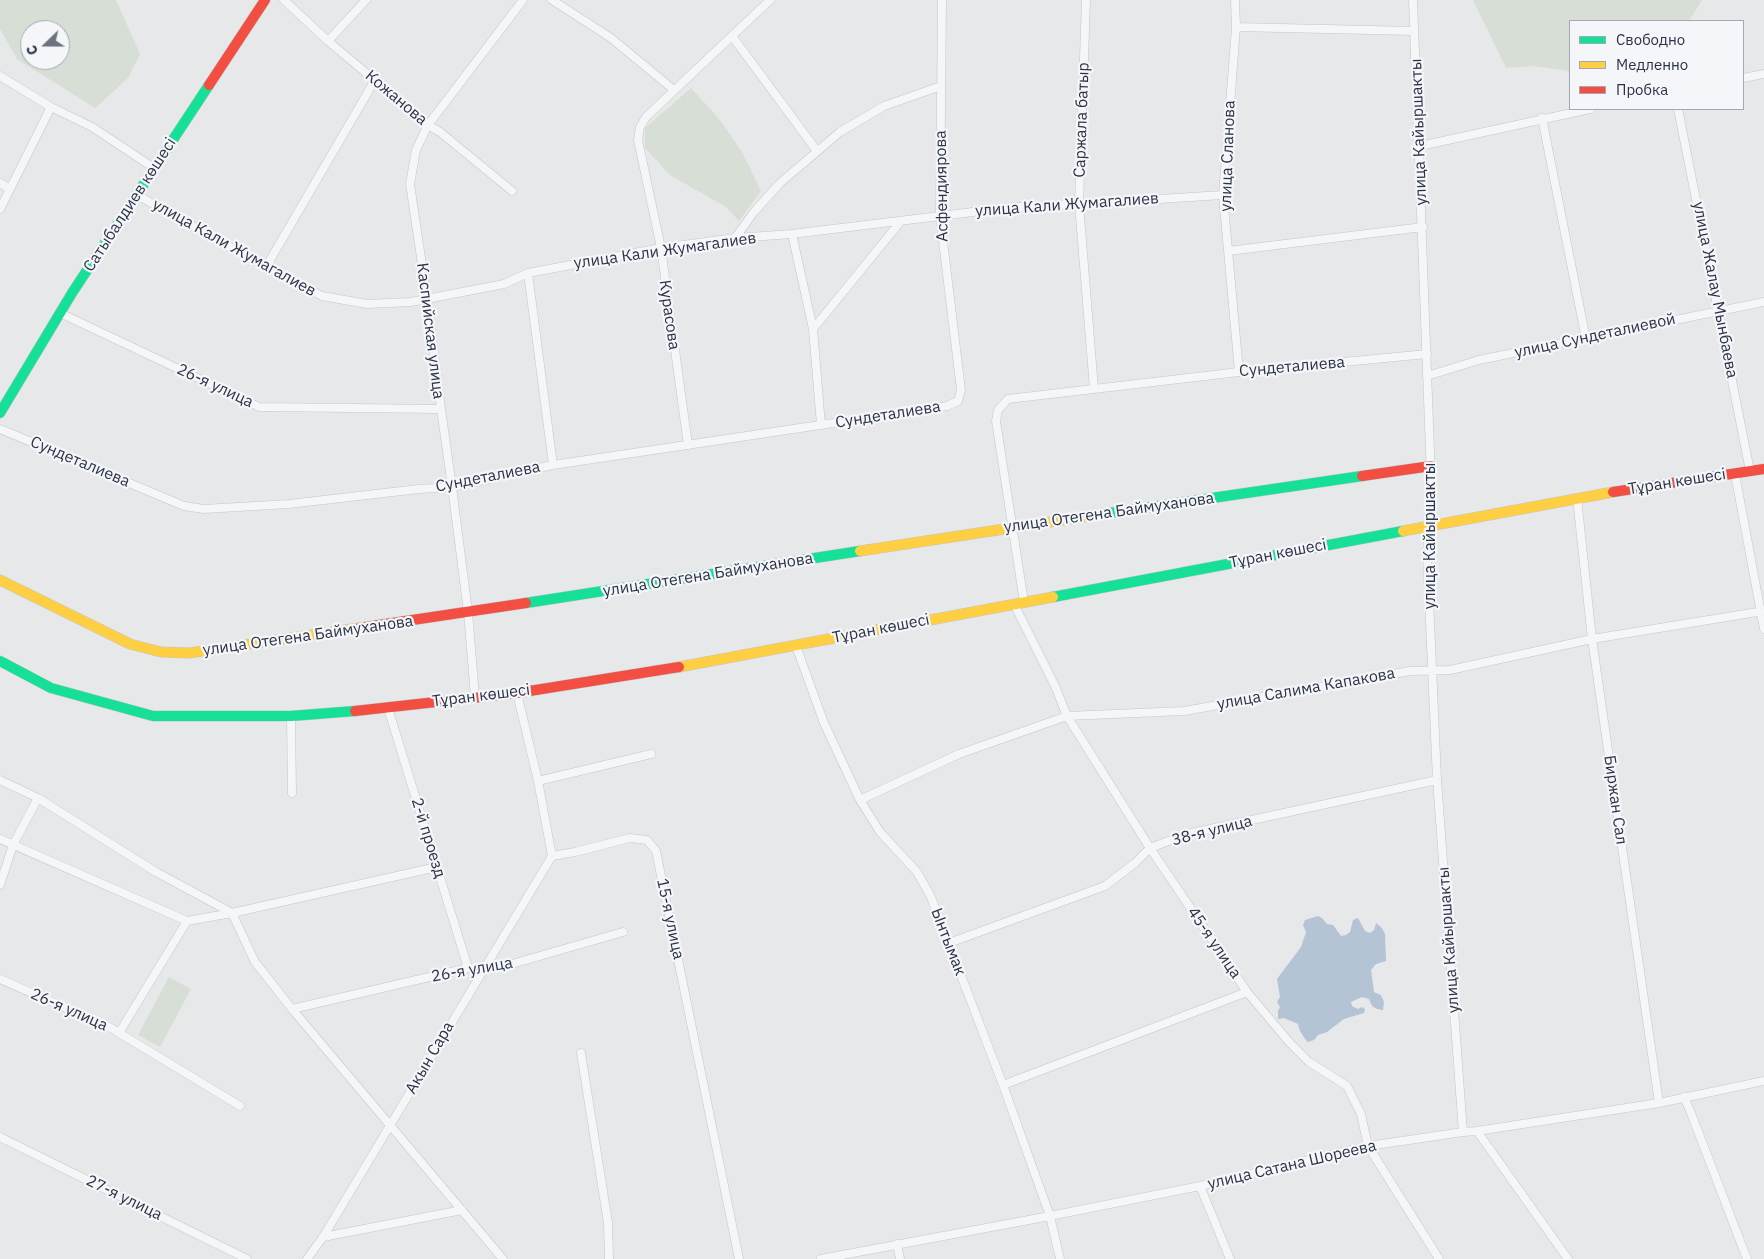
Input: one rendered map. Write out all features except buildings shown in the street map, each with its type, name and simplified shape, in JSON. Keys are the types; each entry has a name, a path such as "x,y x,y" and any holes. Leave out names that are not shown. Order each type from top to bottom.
{"street":[{"name":"Сатыбалдиев көшесі","path":"0,413 60,313 265,0"},
{"name":"Кожанова","path":"284,0 328,41 512,191"},
{"path":"328,41 366,0"},
{"name":"Каспийская улица","path":"475,697 468,612 427,298 410,184 416,150 428,124 523,0"},
{"path":"552,0 611,38 674,90 770,0"},
{"name":"Асфендиярова","path":"942,0 940,216 961,390 958,401"},
{"name":"Саржала батыр","path":"1086,0 1079,204 1094,389"},
{"name":"улица Сланова","path":"1235,0 1236,27 1223,195 1239,372"},
{"name":"улица Кайыршакты","path":"1413,0 1431,466 1432,504 1427,554 1432,670 1437,780 1463,1132"},
{"path":"1236,27 1414,31"},
{"path":"732,36 817,151"},
{"path":"1744,78 1764,74"},
{"path":"0,76 51,107 92,127 154,168"},
{"path":"266,267 375,80"},
{"path":"735,238 754,212 780,183 840,132 884,106 941,86"},
{"name":"Курасова","path":"674,90 646,117 640,127 638,140 660,248 688,445"},
{"path":"0,209 51,107"},
{"path":"1420,146 1585,110"},
{"name":"улица Жалау Мынбаева","path":"1678,110 1750,471"},
{"path":"1542,118 1586,339"},
{"path":"0,183 10,189"},
{"name":"улица Кали Жумагалиев","path":"137,195 322,296 367,304 411,302 504,284 528,273 660,248 735,238 792,234 1014,207 1223,195"},
{"path":"813,329 901,221"},
{"path":"1228,251 1423,228"},
{"path":"792,234 813,329 821,425"},
{"path":"528,273 553,465"},
{"name":"улица Сундеталиевой","path":"1427,376 1479,360 1764,302"},
{"name":"26-я улица","path":"60,313 259,407 440,409"},
{"name":"Сундеталиева","path":"1019,603 1012,527 996,421 998,410 1008,400 1239,372 1426,354"},
{"name":"Сундеталиева","path":"0,429 184,506 204,509 289,504 452,487 553,465 947,406 958,401"},
{"name":"улица Отегена Баймуханова","path":"0,580 130,644 161,652 189,654 1012,527 1431,466"},
{"name":"Тұран көшесі","path":"0,661 51,688 153,716 290,716 388,708 516,693 796,646 1577,498 1764,469"},
{"path":"1734,474 1764,629"},
{"name":"Биржан Сал","path":"1577,498 1592,639 1659,1102"},
{"name":"45-я улица","path":"1019,603 1068,716 1150,848 1247,992 1290,1043 1309,1062 1347,1086 1360,1114 1368,1146 1439,1259"},
{"name":"улица Салима Капакова","path":"860,800 959,754 1068,716 1184,711 1410,671 1450,670 1592,639 1762,611"},
{"name":"Ынтымак","path":"796,646 824,724 860,800 880,832 917,872 931,897 1003,1085 1050,1216 1060,1259"},
{"path":"516,693 538,781 552,856"},
{"name":"2-й проезд","path":"388,708 468,968"},
{"path":"290,716 292,793"},
{"path":"538,781 651,754"},
{"path":"0,780 38,798 156,872 232,913 255,962 292,1009 503,1259"},
{"name":"38-я улица","path":"949,943 1105,886 1135,863 1150,848 1188,834 1437,780"},
{"path":"0,885 14,845 38,798"},
{"name":"15-я улица","path":"552,856 630,838 647,840 656,851 739,1259"},
{"path":"0,839 187,921 232,913 437,867"},
{"name":"Акын Сара","path":"307,1259 323,1237 552,856"},
{"path":"119,1033 187,921"},
{"name":"26-я улица","path":"292,1009 468,968 483,969 505,966 623,932"},
{"name":"26-я улица","path":"0,978 119,1033 240,1106"},
{"path":"1003,1085 1247,992"},
{"path":"580,1053 608,1223 609,1259"},
{"name":"улица Сатана Шореева","path":"821,1259 1200,1186 1368,1146 1659,1102 1764,1081"},
{"path":"1684,1097 1692,1113 1748,1259"},
{"path":"1477,1131 1568,1259"},
{"name":"27-я улица","path":"0,1137 247,1259"},
{"path":"1200,1186 1230,1259"},
{"path":"323,1237 462,1210"},
{"path":"897,1244 900,1259"}],"shaded area":[{"path":"0,0 116,0 140,54 128,78 95,108 35,70 70,70 70,20 20,20 20,61 17,59 0,29"},
{"path":"1473,0 1702,0 1690,20 1569,20 1569,71 1533,66 1506,68"},
{"path":"691,88 720,120 742,152 761,191 739,221 726,207 670,175 645,148 645,128"},
{"path":"169,977 191,989 160,1047 138,1035"}],"water":[{"path":"1318,916 1327,924 1333,925 1341,936 1350,932 1353,920 1358,918 1365,931 1370,933 1374,930 1376,923 1382,928 1385,934 1386,961 1376,964 1371,970 1374,992 1381,995 1384,1002 1383,1010 1372,1006 1369,999 1362,997 1351,1002 1352,1006 1358,1009 1362,1007 1365,1009 1364,1013 1344,1019 1327,1032 1318,1035 1314,1040 1308,1042 1300,1031 1298,1024 1284,1018 1278,1019 1280,1007 1277,1002 1280,997 1277,979 1301,947 1306,932 1303,925 1305,920"}],"traffic: fast":[{"path":"0,413 72,293 209,85"},
{"path":"1103,514 1362,476"},
{"path":"1053,597 1403,531"},
{"path":"526,603 860,551"},
{"path":"0,661 51,688 153,716 291,716 355,711"}],"traffic: slow":[{"path":"1403,531 1613,492"},
{"path":"860,551 1103,514"},
{"path":"0,580 130,644 161,652 189,653 359,628"},
{"path":"679,667 1053,597"}],"traffic: jam":[{"path":"209,85 265,0"},
{"path":"1362,476 1431,466"},
{"path":"1613,492 1764,469"},
{"path":"359,628 526,603"},
{"path":"355,711 517,693 679,667"}]}
